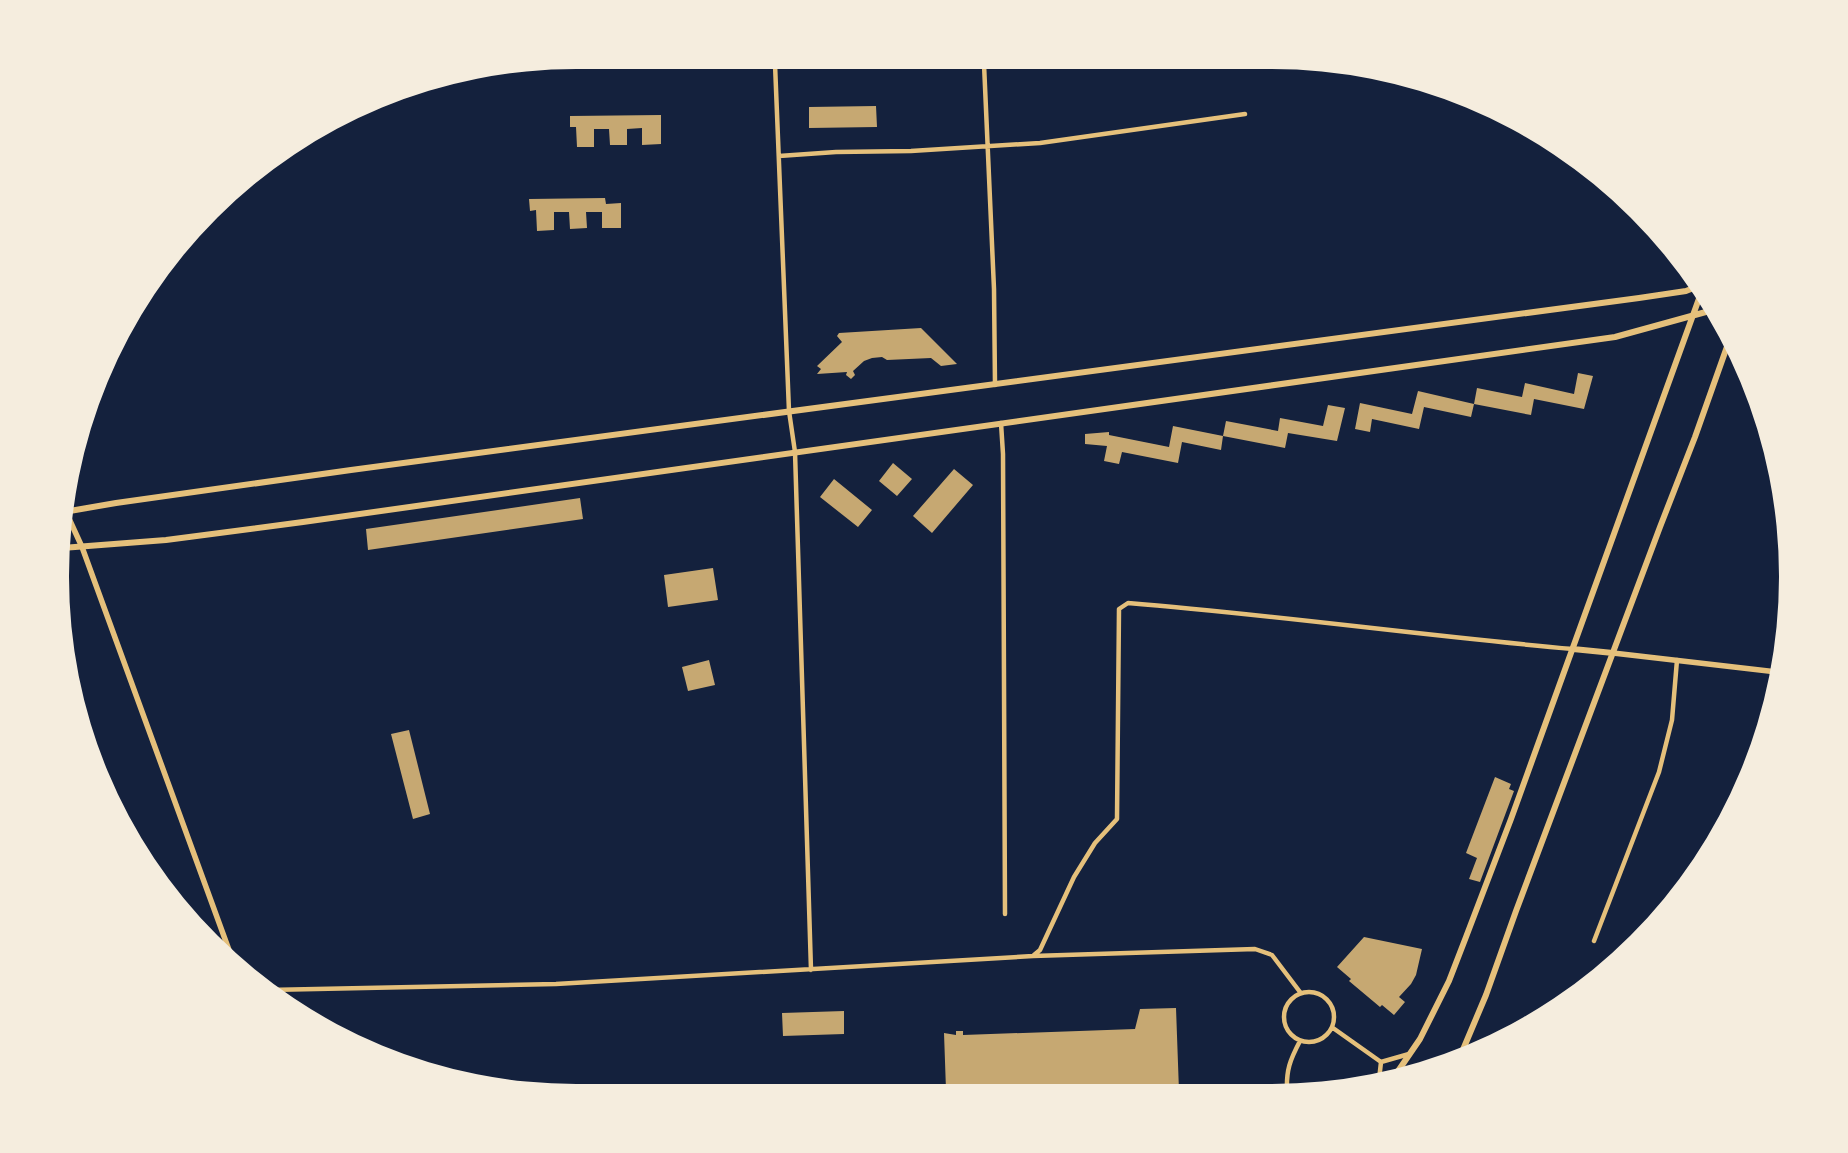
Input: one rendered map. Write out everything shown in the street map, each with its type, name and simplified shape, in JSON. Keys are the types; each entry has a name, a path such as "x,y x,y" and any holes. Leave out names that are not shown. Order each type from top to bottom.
{"main road":[{"path":"73,510 360,468 1656,296 1690,289"},
{"path":"1401,1067 1420,1039 1466,938 1573,649 1698,301"},
{"path":"70,547 166,540 293,523 1615,337 1705,312"},
{"path":"1464,1047 1486,995 1660,527 1695,438 1726,350"},
{"path":"1573,649 1613,653"}],"street":[{"path":"775,69 789,410 796,452 811,970"},
{"path":"984,69 994,289 995,385"},
{"path":"779,156 836,152 911,151 1040,143 1245,114"},
{"path":"1001,423 1003,454 1005,914"},
{"path":"72,525 82,546 227,945"},
{"path":"1033,956 1040,950 1074,877 1095,843 1117,818 1119,609 1128,603 1480,641 1573,649"},
{"path":"1613,653 1770,671"},
{"path":"1594,941 1659,772 1672,720 1677,660"},
{"path":"281,990 556,984 1033,956 1255,949 1272,955 1300,992"},
{"path":"1309,991 1319,993 1328,999 1333,1007 1335,1017 1333,1028 1328,1035 1316,1042 1300,1041 1292,1036 1286,1028 1284,1018 1290,999 1300,992 1309,991"},
{"path":"1333,1028 1381,1062"},
{"path":"1286,1084 1286,1076 1290,1060 1300,1041"},
{"path":"1381,1062 1411,1053"},
{"path":"1380,1072 1381,1062"}],"building":[{"path":"876,106 877,127 809,128 809,107"},
{"path":"661,115 661,144 642,145 642,128 627,129 627,145 610,145 609,129 594,129 594,147 577,147 576,127 570,127 570,116"},
{"path":"605,198 606,204 621,203 621,228 602,228 602,212 586,212 587,228 570,229 569,212 554,212 554,230 537,231 536,210 530,211 529,199"},
{"path":"921,328 957,364 941,366 931,358 887,360 882,357 864,361 853,371 855,375 851,379 846,375 847,372 817,374 821,369 817,366 842,342 837,336 839,333"},
{"path":"1578,373 1593,376 1584,409 1534,399 1531,415 1474,404 1477,388 1522,397 1525,383 1574,394"},
{"path":"1418,391 1474,404 1471,417 1424,407 1419,429 1372,419 1370,432 1355,429 1360,403 1412,414"},
{"path":"1328,405 1345,408 1337,441 1288,433 1285,448 1223,436 1226,421 1278,431 1280,418 1323,426"},
{"path":"1173,426 1223,436 1221,450 1182,442 1178,463 1122,452 1119,464 1104,461 1107,446 1085,444 1085,434 1109,432 1109,435 1169,447"},
{"path":"893,463 912,479 897,496 879,481"},
{"path":"954,469 973,485 932,533 913,516"},
{"path":"834,479 872,510 858,527 820,497"},
{"path":"580,498 583,519 368,550 366,529"},
{"path":"713,568 718,600 668,607 664,575"},
{"path":"709,660 715,685 688,691 682,667"},
{"path":"409,730 430,814 413,819 391,734"},
{"path":"1495,777 1511,784 1509,789 1514,791 1480,882 1469,879 1477,858 1466,853"},
{"path":"1364,937 1422,949 1416,975 1411,984 1399,997 1405,1002 1394,1015 1382,1005 1380,1007 1349,981 1351,979 1337,967"},
{"path":"1176,1008 1179,1084 946,1084 944,1033 956,1035 956,1031 963,1031 963,1035 1135,1029 1140,1009"},
{"path":"844,1011 844,1034 783,1036 782,1013"}]}
